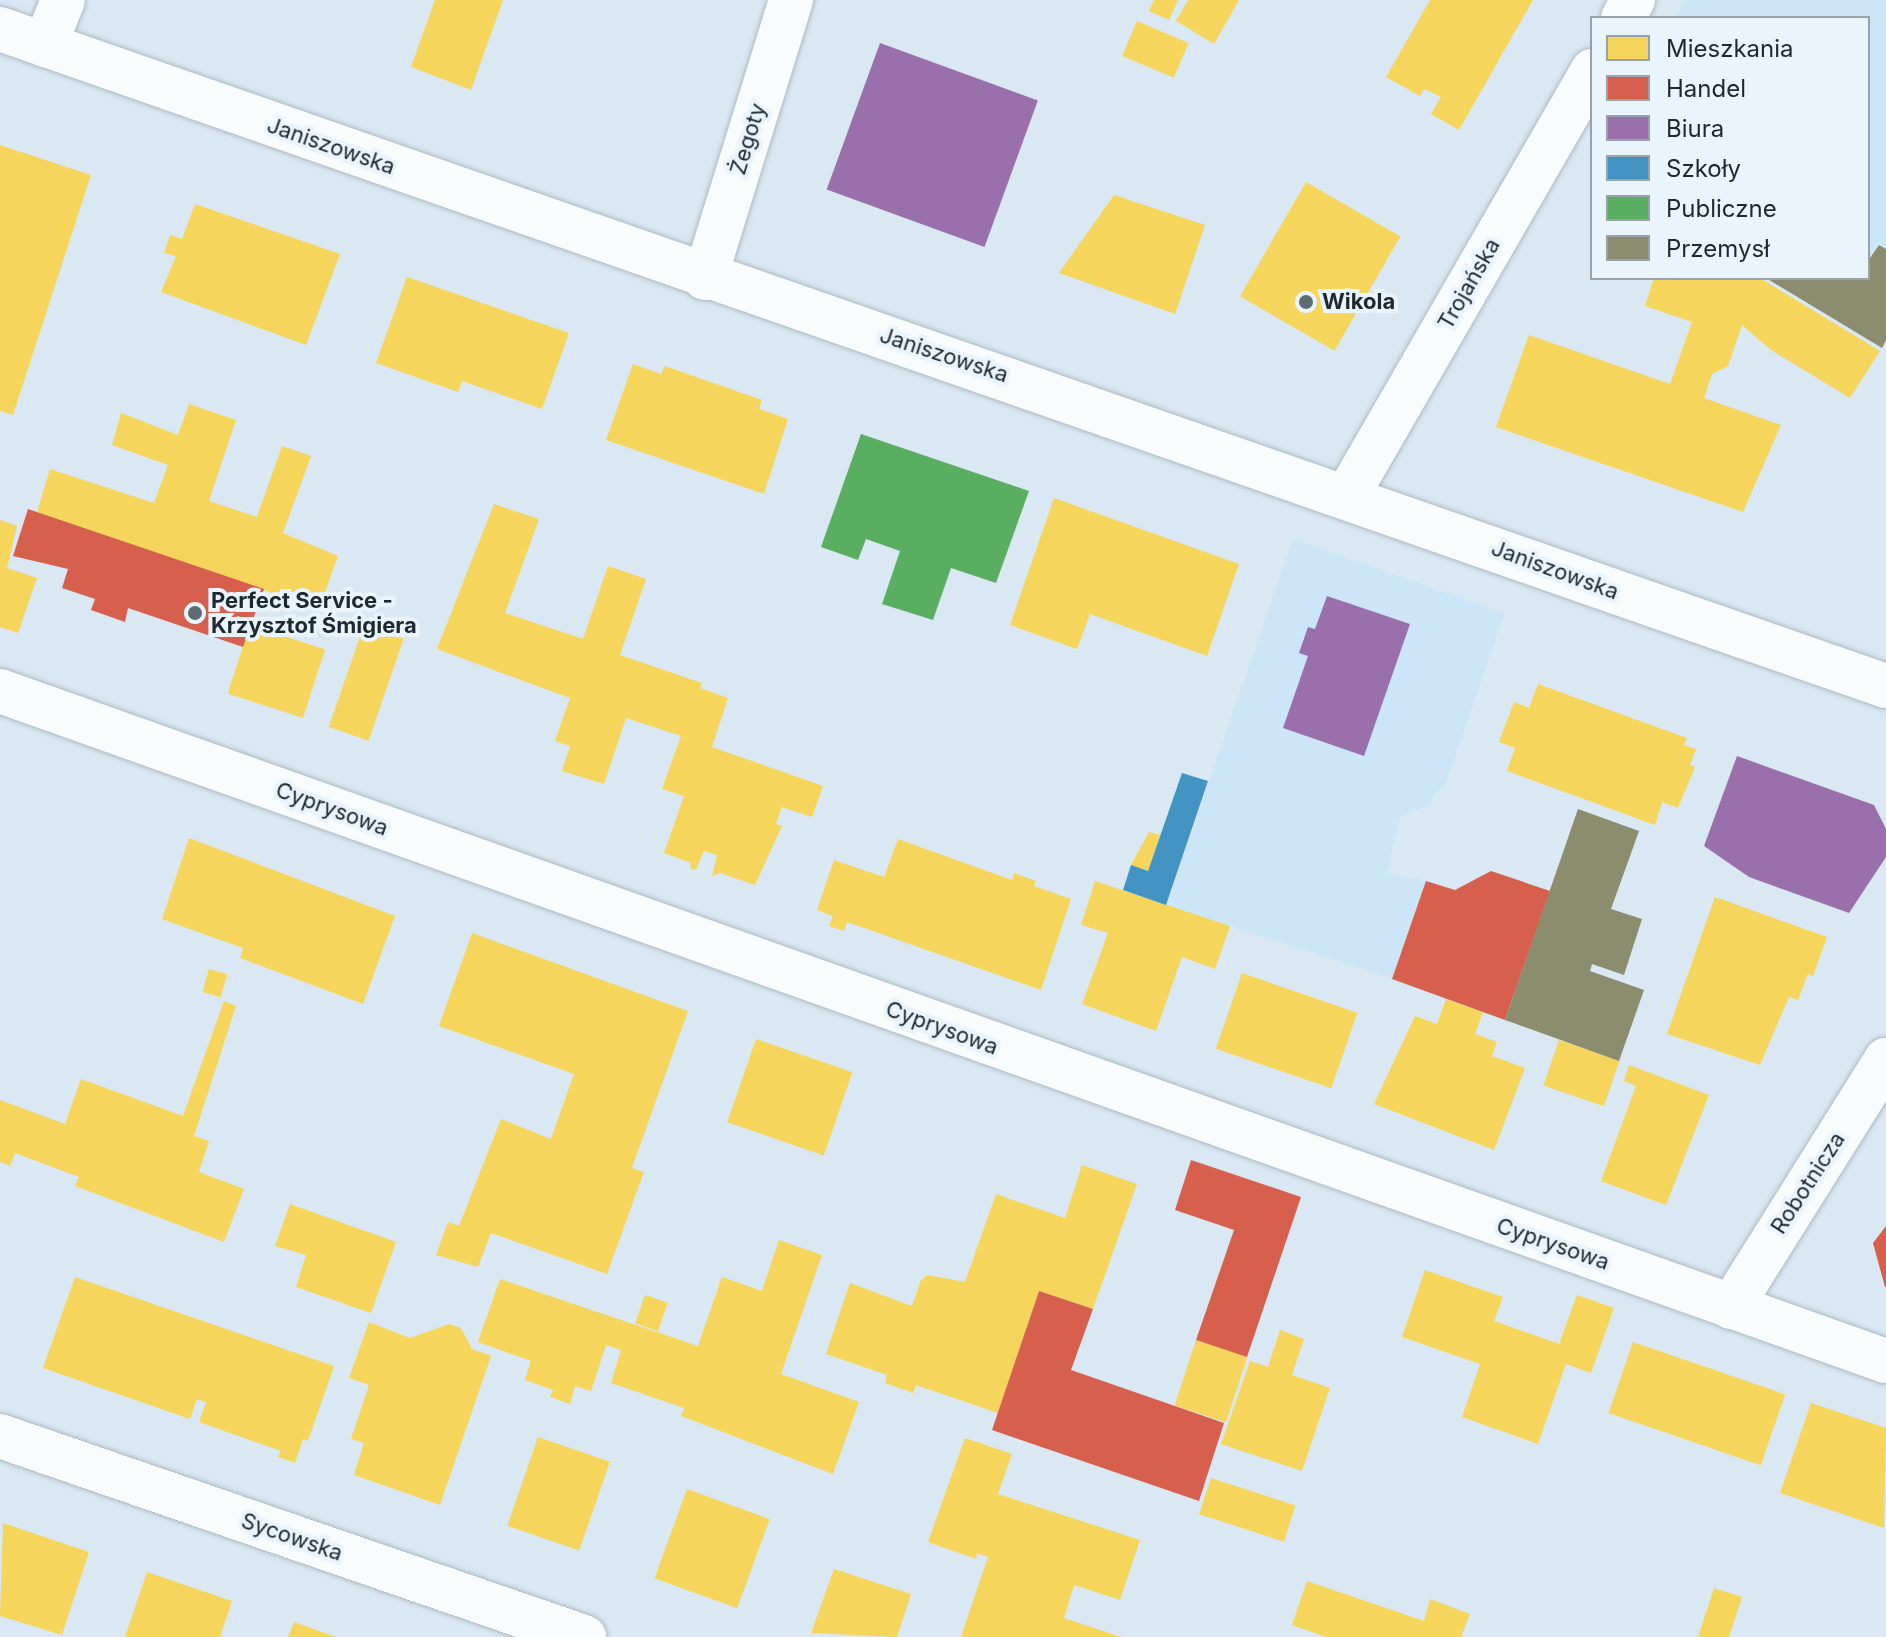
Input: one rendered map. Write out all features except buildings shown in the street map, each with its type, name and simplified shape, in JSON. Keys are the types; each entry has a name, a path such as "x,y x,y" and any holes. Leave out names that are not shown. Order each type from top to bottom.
{"street":[{"path":"45,45 63,0"},
{"name":"Żegoty","path":"705,278 791,0"},
{"name":"Janiszowska","path":"0,29 705,278 954,358 1886,686"},
{"name":"Trojańska","path":"1347,496 1590,74"},
{"name":"Cyprysowa","path":"0,691 1886,1361"},
{"name":"Robotnicza","path":"1731,1307 1886,1060"},
{"name":"Sycowska","path":"0,1436 584,1637"}],"shaded area":[{"path":"1684,0 1886,0 1886,340 1882,348 1769,280 1870,280 1870,16 1675,16"},
{"path":"1293,539 1504,613 1448,779 1426,807 1400,816 1387,873 1426,881 1392,979 1166,905"}],"place":[{"name":"Wikola","path":"1306,302"},
{"name":"Perfect Service - Krzysztof Śmigiera","path":"195,613"}]}
